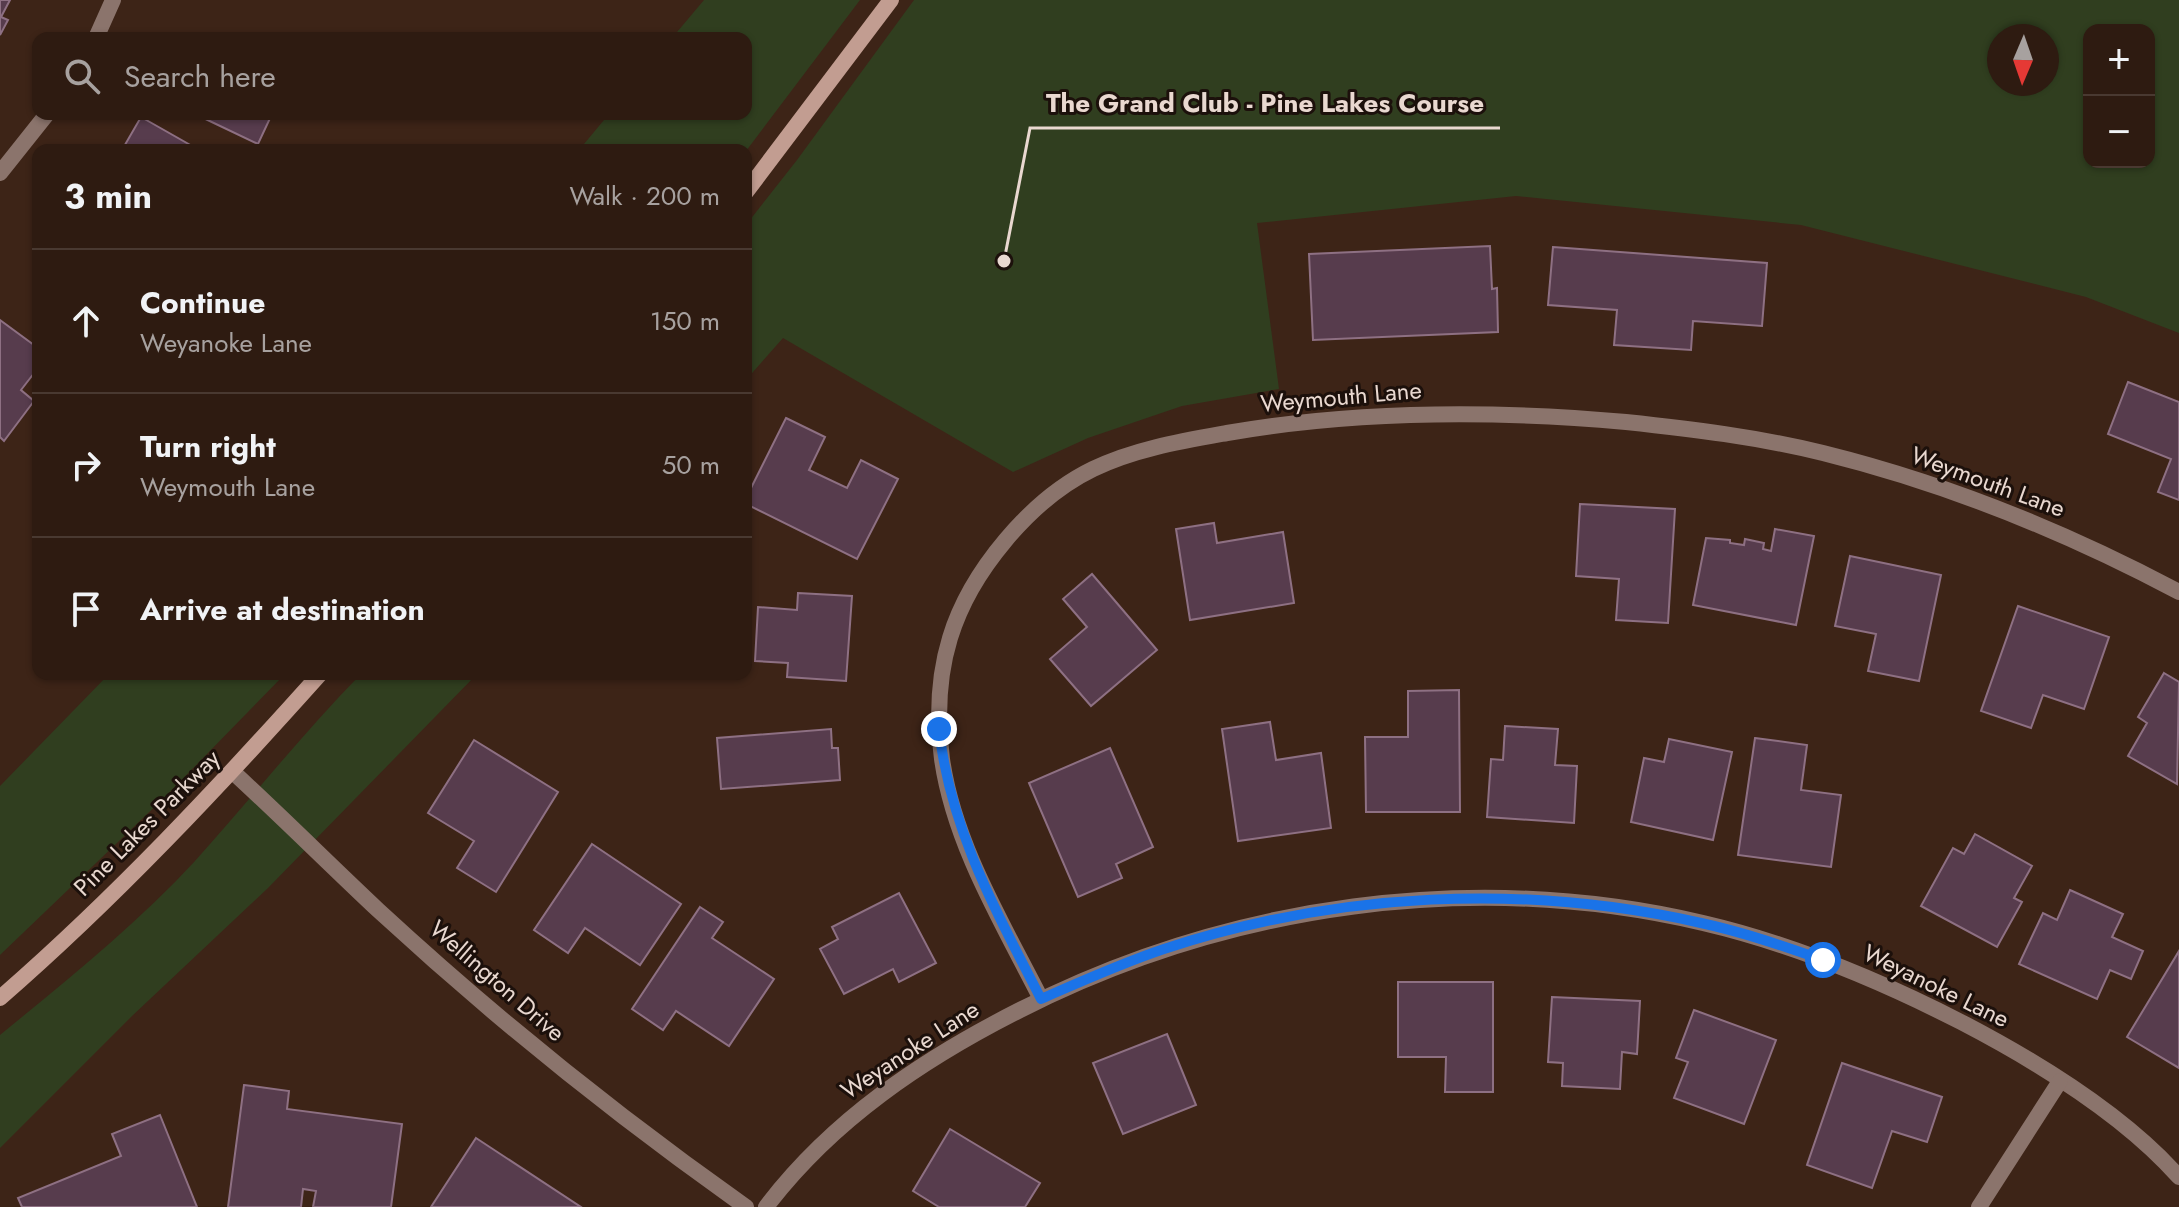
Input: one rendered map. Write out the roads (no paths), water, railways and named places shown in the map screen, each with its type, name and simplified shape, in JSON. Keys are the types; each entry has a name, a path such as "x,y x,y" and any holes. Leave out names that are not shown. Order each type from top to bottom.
{"street":[{"path":"99,32 113,0"},
{"path":"752,184 891,0"},
{"path":"0,173 42,120"},
{"name":"Weymouth Lane","path":"1041,999 975,865 950,797 939,729 943,664 962,608 987,565 1034,510 1063,486 1094,469 1134,454 1185,440 1257,427 1383,414 1444,412 1560,416 1676,427 1764,440 1940,486 2047,528 2179,592"},
{"name":"Pine Lakes Parkway","path":"0,998 54,951 233,772 315,680"},
{"name":"Wellington Drive","path":"233,772 379,910 505,1022 663,1149 746,1207"},
{"name":"Weyanoke Lane","path":"766,1207 831,1133 867,1105 964,1038 1107,970 1164,949 1281,917 1385,903 1523,899 1652,912 1754,937 1823,960 1938,1010 2003,1043 2115,1119 2179,1177"},
{"path":"1979,1207 2060,1081"}],"place":[{"name":"The Grand Club - Pine Lakes Course","path":"1004,261"}]}
